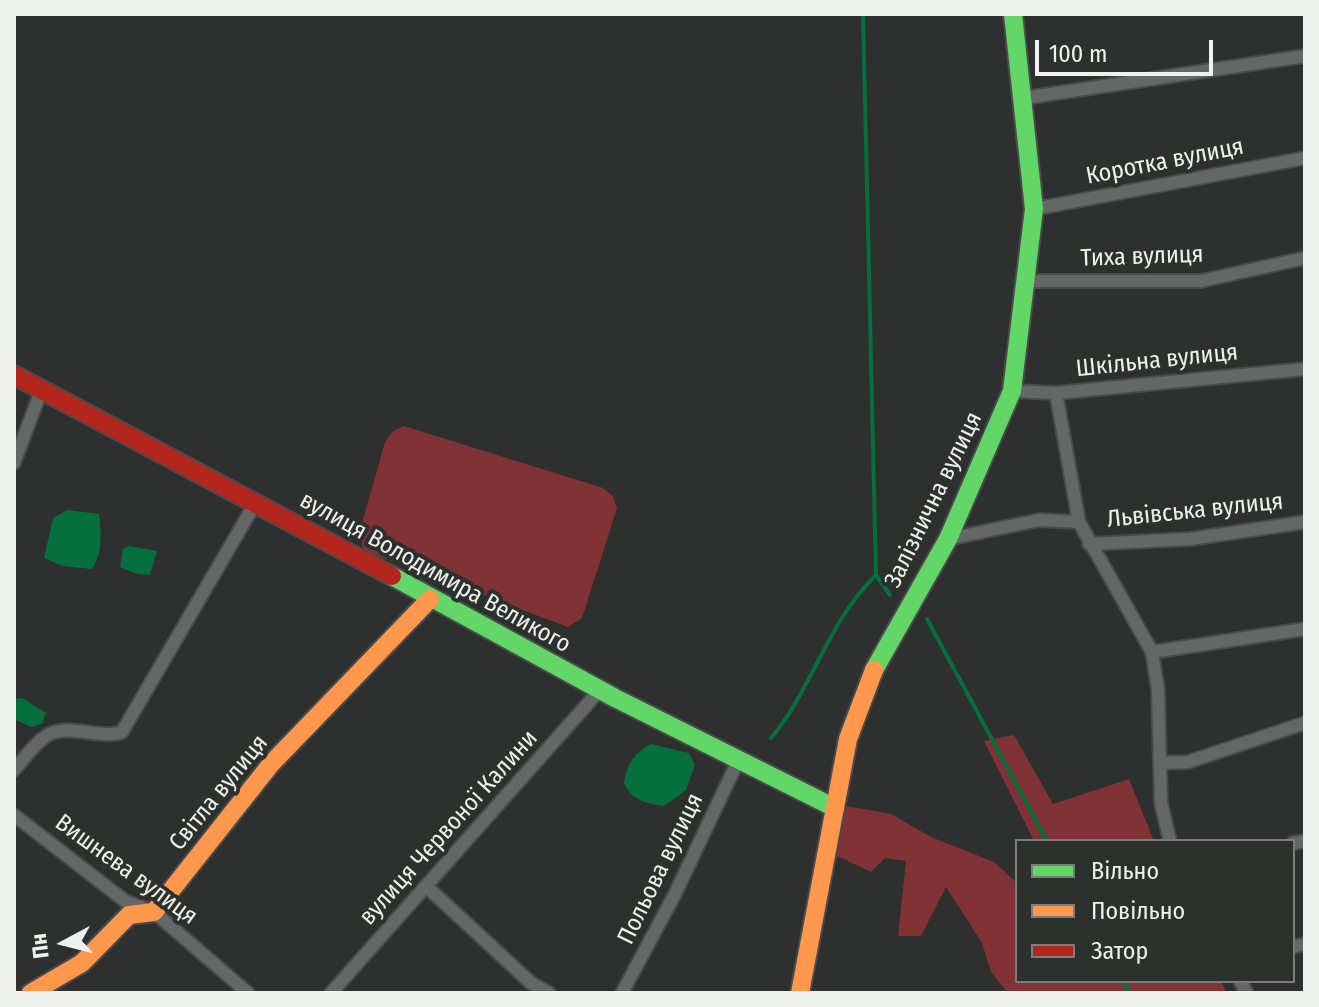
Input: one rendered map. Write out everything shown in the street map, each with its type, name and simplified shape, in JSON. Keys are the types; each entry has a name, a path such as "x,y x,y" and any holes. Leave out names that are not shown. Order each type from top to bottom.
{"street":[{"name":"Залізнична вулиця","path":"800,993 848,739 866,684 948,539 1012,391 1034,209 1013,14"},
{"path":"1024,98 1305,56"},
{"name":"Коротка вулиця","path":"1034,209 1305,158"},
{"name":"Тиха вулиця","path":"1027,281 1201,281 1305,258"},
{"name":"Шкільна вулиця","path":"1012,391 1056,393 1305,369"},
{"name":"вулиця Володимира Великого","path":"14,375 256,502 599,691 737,763 835,808"},
{"path":"14,463 41,391"},
{"path":"1056,393 1079,522 1152,652 1161,803 1170,839"},
{"path":"14,770 47,735 68,731 111,736 122,732 256,502"},
{"path":"948,539 1039,520 1079,522"},
{"name":"Львівська вулиця","path":"1089,544 1190,539 1305,522"},
{"name":"Світла вулиця","path":"154,912 271,764 430,599"},
{"path":"1152,652 1305,629"},
{"name":"вулиця Червоної Калини","path":"331,993 599,691"},
{"path":"1161,763 1188,762 1305,723"},
{"name":"Польова вулиця","path":"622,993 675,894 737,763"},
{"name":"Вишнева вулиця","path":"14,815 125,901 154,912 248,993"},
{"path":"426,886 531,983 549,993"},
{"path":"31,993 82,963 129,915 154,912"}],"shaded area":[{"path":"404,426 603,488 613,496 617,508 582,618 568,627 364,551 359,534 385,442 393,431"},
{"path":"67,510 99,514 100,550 92,569 63,566 44,558 53,518"},
{"path":"129,546 157,551 150,575 120,567 123,549"},
{"path":"22,698 46,713 42,724 31,727 14,719 14,699"},
{"path":"1014,735 1053,804 1129,779 1153,839 1033,839 984,741"},
{"path":"651,744 689,753 695,765 686,790 664,806 640,800 624,783 632,760"},
{"path":"846,806 891,814 931,837 994,862 1015,881 1015,983 1222,983 1227,993 1008,993 991,972 982,943 946,887 921,936 898,936 906,861 885,858 871,872 837,856"}],"waterway":[{"path":"863,14 876,575 890,595"},
{"path":"771,738 786,719 845,613 876,575"},
{"path":"927,619 1046,839"},
{"path":"1124,983 1130,993"}],"traffic: fast":[{"path":"874,670 948,539 1012,391 1034,209 1013,14"},
{"path":"392,576 615,698 835,808"}],"traffic: slow":[{"path":"31,993 82,963 129,915 154,912 271,764 430,599"},
{"path":"800,993 848,739 874,670"}],"traffic: jam":[{"path":"14,375 392,576"}]}
